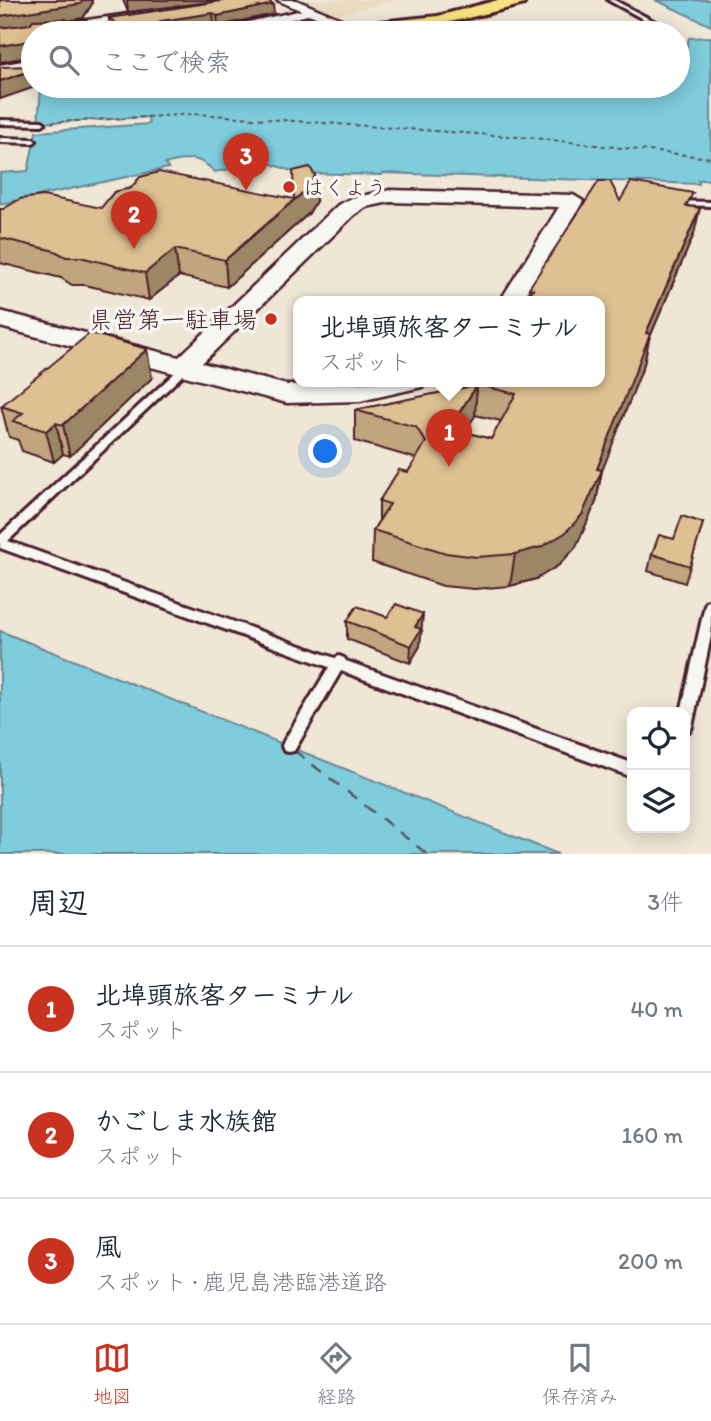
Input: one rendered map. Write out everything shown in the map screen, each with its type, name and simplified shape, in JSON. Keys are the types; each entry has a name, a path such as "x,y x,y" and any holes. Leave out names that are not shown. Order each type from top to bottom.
{"highway":[{"path":"438,21 518,0"}],"street":[{"path":"284,0 335,21"},
{"path":"98,21 105,7"},
{"path":"125,21 161,13"},
{"path":"276,21 316,13"},
{"path":"316,13 316,21"},
{"path":"0,37 21,35"},
{"path":"0,70 21,66"},
{"path":"189,362 346,210 359,202 390,196 579,201 515,296"},
{"path":"0,303 287,394 360,392 384,387"},
{"path":"0,319 189,362"}],"lane":[{"path":"610,0 650,21"},
{"path":"0,122 42,123"},
{"path":"0,140 33,141"},
{"path":"670,203 711,204"},
{"path":"189,362 0,543 339,662 627,768"},
{"path":"689,707 711,605"},
{"path":"289,747 339,662"}],"shaded area":[{"path":"301,0 398,0 335,14"}],"water":[{"path":"655,0 711,0 711,26 660,2"},
{"path":"711,37 711,180 698,180 699,184 383,173 297,173 266,162 215,172 203,162 187,159 165,164 168,168 0,204 0,173 28,171 36,132 149,124 148,117 38,123 40,98 690,98 690,38"},
{"path":"0,631 558,854 0,854"}],"building":[{"path":"0,0 83,0 80,4 0,16"},
{"path":"228,0 267,0 273,4 217,16 213,13 160,21 113,21 109,18"},
{"path":"66,19 64,21 33,20"},
{"path":"21,25 21,42 0,46 0,28"},
{"path":"21,66 21,74 0,81 0,67"},
{"path":"310,167 315,176 308,188 225,260 175,249 145,273 80,257 66,257 55,251 0,238 0,209 20,199 43,196 101,208 114,192 131,188 140,177 159,172 294,199 293,171"},
{"path":"599,181 610,181 620,201 631,182 693,193 686,206 700,208 646,333 650,334 597,469 602,470 582,515 565,533 541,547 515,554 477,557 446,553 373,530 390,504 379,501 399,470 408,472 426,442 416,427 355,410 476,387 457,416 468,433 491,439 516,394 487,387 605,387 605,296 529,296 533,289 529,288"},
{"path":"90,333 147,349 63,425 56,423 46,431 13,421 23,413 1,406"},
{"path":"682,516 703,523 690,566 652,554 659,535 674,539"},
{"path":"396,604 423,614 415,627 421,629 411,646 347,621 357,606 387,617"}],"ferry route":[{"path":"43,123 197,114 534,138 711,158"},
{"path":"295,751 427,854"}],"place":[{"name":"はくよう","path":"289,187"},
{"name":"風","path":"246,191"},
{"name":"かごしま水族館","path":"134,249"},
{"name":"県営第一駐車場","path":"271,319"},
{"name":"北埠頭旅客ターミナル","path":"449,467"}]}
